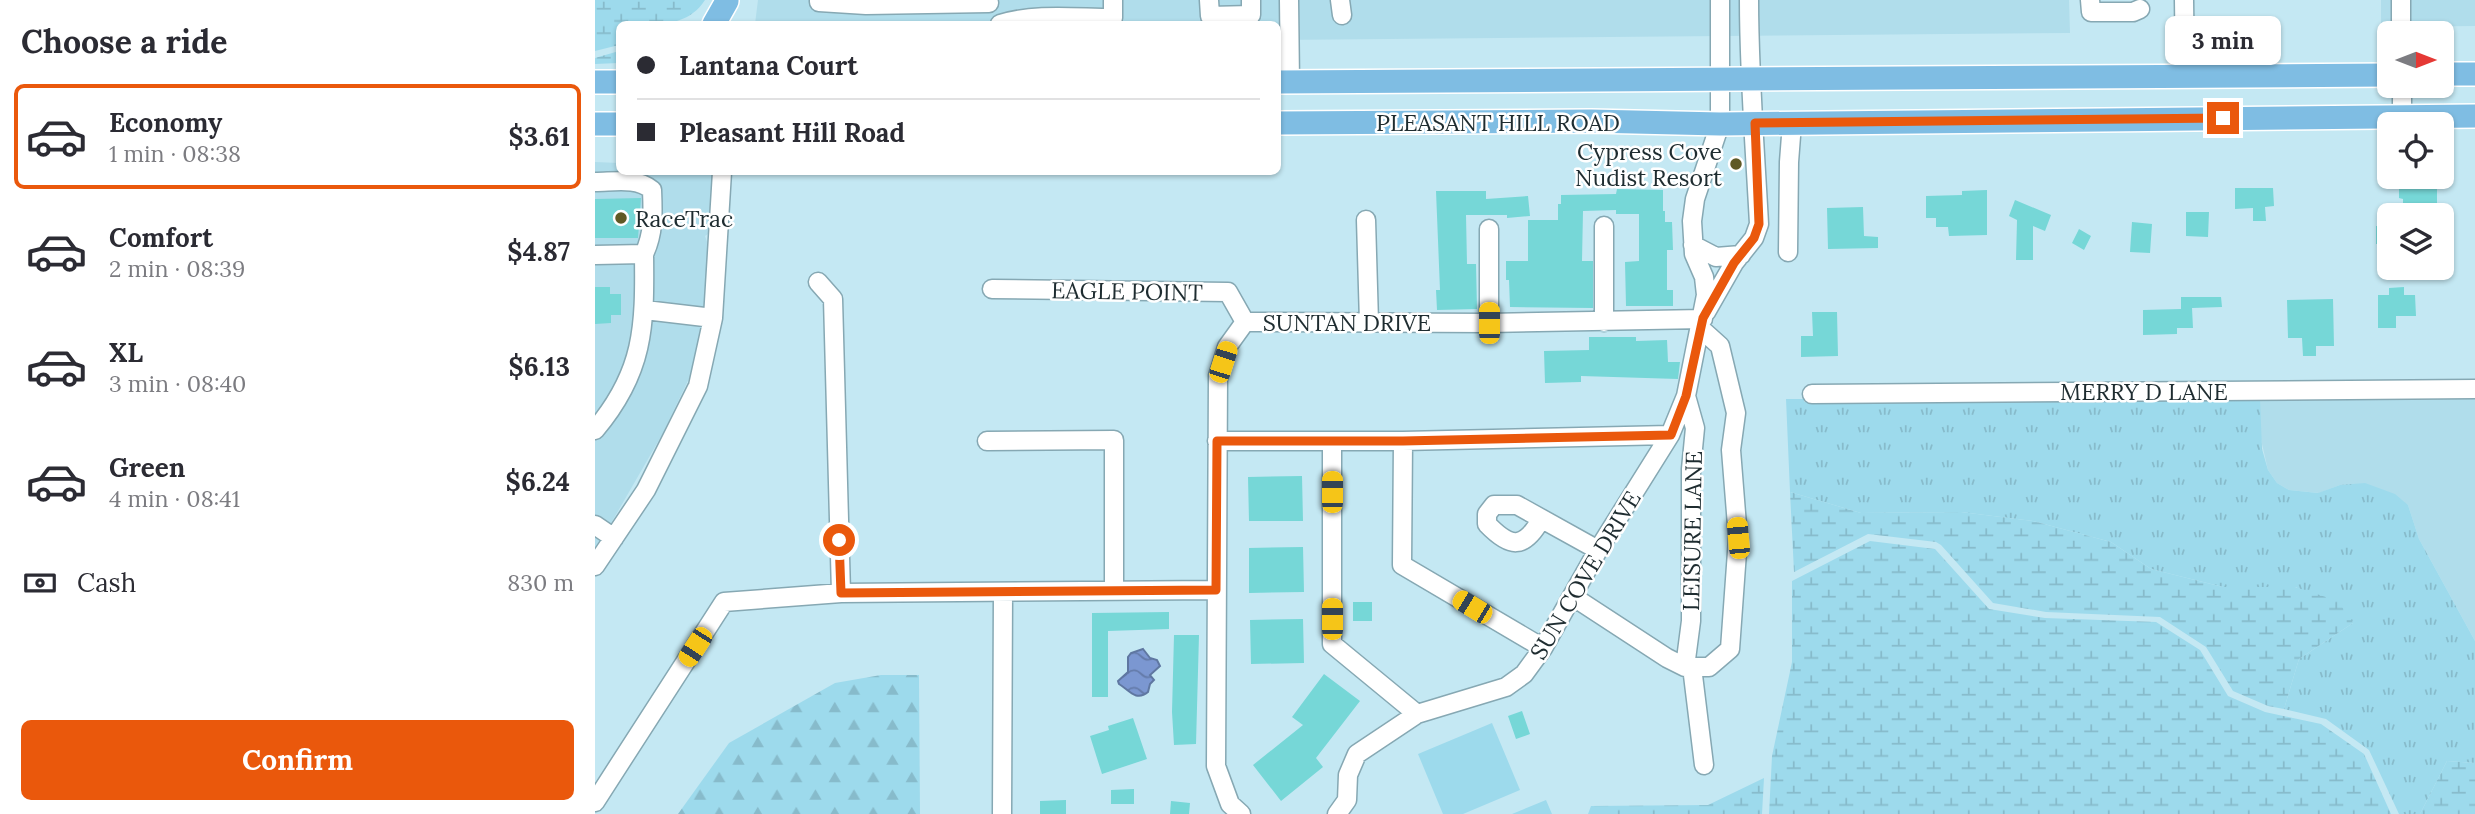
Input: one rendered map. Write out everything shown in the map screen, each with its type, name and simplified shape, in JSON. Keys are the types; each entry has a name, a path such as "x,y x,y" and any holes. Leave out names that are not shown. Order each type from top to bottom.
{"main road":[{"path":"716,21 728,1"},
{"path":"727,21 728,1"},
{"path":"2454,74 2475,74"},
{"name":"PLEASANT HILL ROAD","path":"1284,82 2377,75"},
{"path":"595,82 616,82"},
{"name":"PLEASANT HILL ROAD","path":"2454,116 2475,116"},
{"name":"PLEASANT HILL ROAD","path":"1281,122 1591,121 1720,124 2377,117"},
{"path":"595,124 616,124"}],"street":[{"path":"819,0 989,2 988,21"},
{"path":"1010,21 1039,18 1113,18 1113,0"},
{"path":"1209,0 1210,16 1251,15 1251,0"},
{"path":"1284,82 1289,0"},
{"name":"SUN COVE DRIVE","path":"1337,814 1347,800 1348,775 1357,754 1417,714 1506,687 1524,674 1543,648 1598,550 1671,435 1686,396 1706,295 1704,277 1694,254 1692,221 1696,199 1720,124 1720,0"},
{"name":"SUN COVE DRIVE","path":"1702,323 1741,255 1754,238 1759,224 1755,123 1749,80 1749,0"},
{"path":"2090,0 2091,12 2133,12 2140,9"},
{"path":"2400,0 2401,21"},
{"path":"2185,76 2186,1"},
{"path":"1788,252 1792,123"},
{"path":"595,566 652,479 698,386 713,318 722,175"},
{"path":"595,182 635,182 652,190 653,226 644,254 645,310 638,355 615,406 595,430"},
{"path":"1366,220 1369,322"},
{"path":"1604,226 1604,321"},
{"path":"1489,229 1489,323"},
{"path":"1693,245 1716,257 1741,255"},
{"path":"595,255 644,254"},
{"path":"818,282 833,299 841,593"},
{"name":"EAGLE POINT","path":"992,289 1228,292 1245,322"},
{"path":"645,310 713,318"},
{"name":"SUNTAN DRIVE","path":"1241,814 1230,804 1216,766 1217,441 1218,376 1227,347 1245,322 1702,323"},
{"path":"1572,596 1667,658 1689,667 1709,667 1730,649 1738,538 1731,450 1736,413 1720,346 1702,323"},
{"name":"MERRY D LANE","path":"1812,394 2475,388"},
{"name":"LEISURE LANE","path":"1686,396 1695,428 1691,469 1689,667 1705,765"},
{"path":"1217,441 1332,442 1671,435"},
{"path":"987,441 1114,440 1114,590"},
{"path":"1403,441 1402,565 1543,648"},
{"path":"1332,442 1332,644 1417,714"},
{"path":"1541,519 1598,550"},
{"path":"595,526 614,538"},
{"path":"595,802 724,602 841,593 1216,590"},
{"path":"1002,814 1003,592"}],"shaded area":[{"path":"758,0 2069,0 2070,33 1281,40 1281,21 755,21"},
{"path":"2381,0 2475,0 2475,26 2454,26 2454,21 2381,21"},
{"path":"595,162 616,163 616,175 725,175 717,228 705,236 713,259 694,368 663,433 595,551"},
{"path":"2475,396 2475,641 2419,539 2408,505 2340,485 2319,493 2289,490 2277,483 2268,470 2260,435 2260,398"}],"green space":[{"path":"595,0 705,0 697,10 678,21 616,21 616,46 595,51"},
{"path":"616,52 616,63 595,64 595,58"},
{"path":"2260,398 2262,449 2268,470 2277,483 2289,490 2318,493 2340,485 2365,483 2395,494 2408,505 2419,539 2475,641 2475,763 2447,761 2420,814 2399,814 2369,750 2326,719 2284,709 2299,659 2353,623 2296,587 2223,587 2151,569 2111,542 2033,521 1961,512 1861,513 1790,492 1786,399 1804,399 1804,402"},
{"path":"1790,492 1861,513 1961,512 2033,521 2111,542 2151,569 2223,587 2295,587 2338,601 2353,623 2299,659 2284,709 2268,706 2233,691 2206,647 2160,617 2046,612 1993,603 1936,542 1868,534 1794,572"},
{"path":"1870,541 1935,549 1989,609 2045,618 2156,622 2200,650 2228,696 2265,712 2321,724 2364,754 2391,814 1769,814 1772,756 1792,662 1792,581"},
{"path":"881,675 919,675 920,814 678,814 729,743 835,683"},
{"path":"1492,723 1520,790 1463,814 1443,814 1418,754"},
{"path":"2447,761 2475,763 2475,814 2420,814"},
{"path":"1764,778 1762,814 1588,814 1591,806 1708,805"},
{"path":"1546,800 1552,814 1512,814"}],"water":[{"path":"1143,649 1150,658 1157,660 1160,666 1150,675 1154,680 1148,692 1140,696 1129,692 1118,681 1128,672 1128,657 1131,653"}],"building":[{"path":"2235,188 2273,188 2274,206 2265,207 2266,221 2253,221 2253,208 2235,209"},
{"path":"1617,189 1663,190 1665,222 1672,222 1673,250 1667,250 1667,290 1673,290 1673,306 1626,306 1625,262 1639,261 1639,214 1616,214 1616,210 1583,211 1582,261 1593,261 1593,308 1510,307 1506,261 1528,261 1528,220 1558,220 1561,195 1616,194"},
{"path":"2399,189 2437,189 2437,203 2403,203 2403,199 2399,198"},
{"path":"1987,190 1987,235 1949,236 1948,227 1936,227 1936,218 1926,218 1926,196 1962,195 1962,191"},
{"path":"1436,191 1486,191 1486,199 1528,196 1530,216 1507,218 1507,215 1466,215 1467,264 1476,264 1477,309 1437,310 1436,290 1440,290"},
{"name":"RaceTrac","path":"641,198 638,238 595,238 595,199"},
{"path":"2015,200 2051,215 2045,231 2033,226 2033,260 2016,260 2017,220 2009,216"},
{"path":"1863,207 1864,236 1878,237 1878,248 1828,249 1827,208"},
{"path":"2186,212 2209,212 2208,237 2186,236"},
{"path":"2132,222 2152,224 2150,253 2130,252"},
{"path":"2079,229 2091,236 2084,250 2072,243"},
{"path":"595,287 610,287 610,294 621,294 621,315 611,315 611,323 595,324"},
{"path":"2404,287 2404,295 2415,295 2416,316 2396,316 2396,328 2378,328 2378,295 2389,295 2389,288"},
{"path":"2181,297 2221,297 2222,307 2192,308 2193,328 2177,328 2177,334 2143,335 2143,310 2181,309"},
{"path":"2333,299 2334,346 2316,346 2316,356 2303,356 2302,338 2288,338 2287,300"},
{"path":"1812,312 1837,312 1838,356 1801,357 1801,336 1813,336"},
{"path":"1589,337 1636,337 1636,341 1667,340 1668,362 1680,362 1678,379 1581,376 1581,382 1545,383 1544,351 1589,350"},
{"path":"1302,476 1303,521 1249,521 1248,477"},
{"path":"1303,547 1304,592 1249,593 1249,548"},
{"path":"1353,602 1372,602 1372,621 1353,621"},
{"path":"1169,612 1169,629 1108,631 1108,697 1092,697 1092,613"},
{"path":"1303,619 1304,663 1251,664 1250,620"},
{"path":"1174,635 1199,635 1196,744 1174,745"},
{"path":"1324,674 1360,701 1316,758 1323,767 1281,801 1253,765 1303,725 1292,717"},
{"path":"1522,711 1530,734 1516,739 1508,716"},
{"path":"1133,718 1147,759 1102,774 1090,736 1109,730 1108,726"},
{"path":"1134,789 1134,804 1111,804 1111,790"},
{"path":"1066,800 1066,814 1040,814 1040,801"},
{"path":"1171,801 1190,803 1189,814 1170,814"}],"place":[{"name":"Cypress Cove Nudist Resort","path":"1736,164"},
{"name":"RaceTrac","path":"621,218"}],"route":[{"path":"839,540 841,593 1216,590 1217,441 1332,442 1671,435 1686,396 1703,318 1734,263 1754,238 1759,224 1755,123 2223,118"}]}
